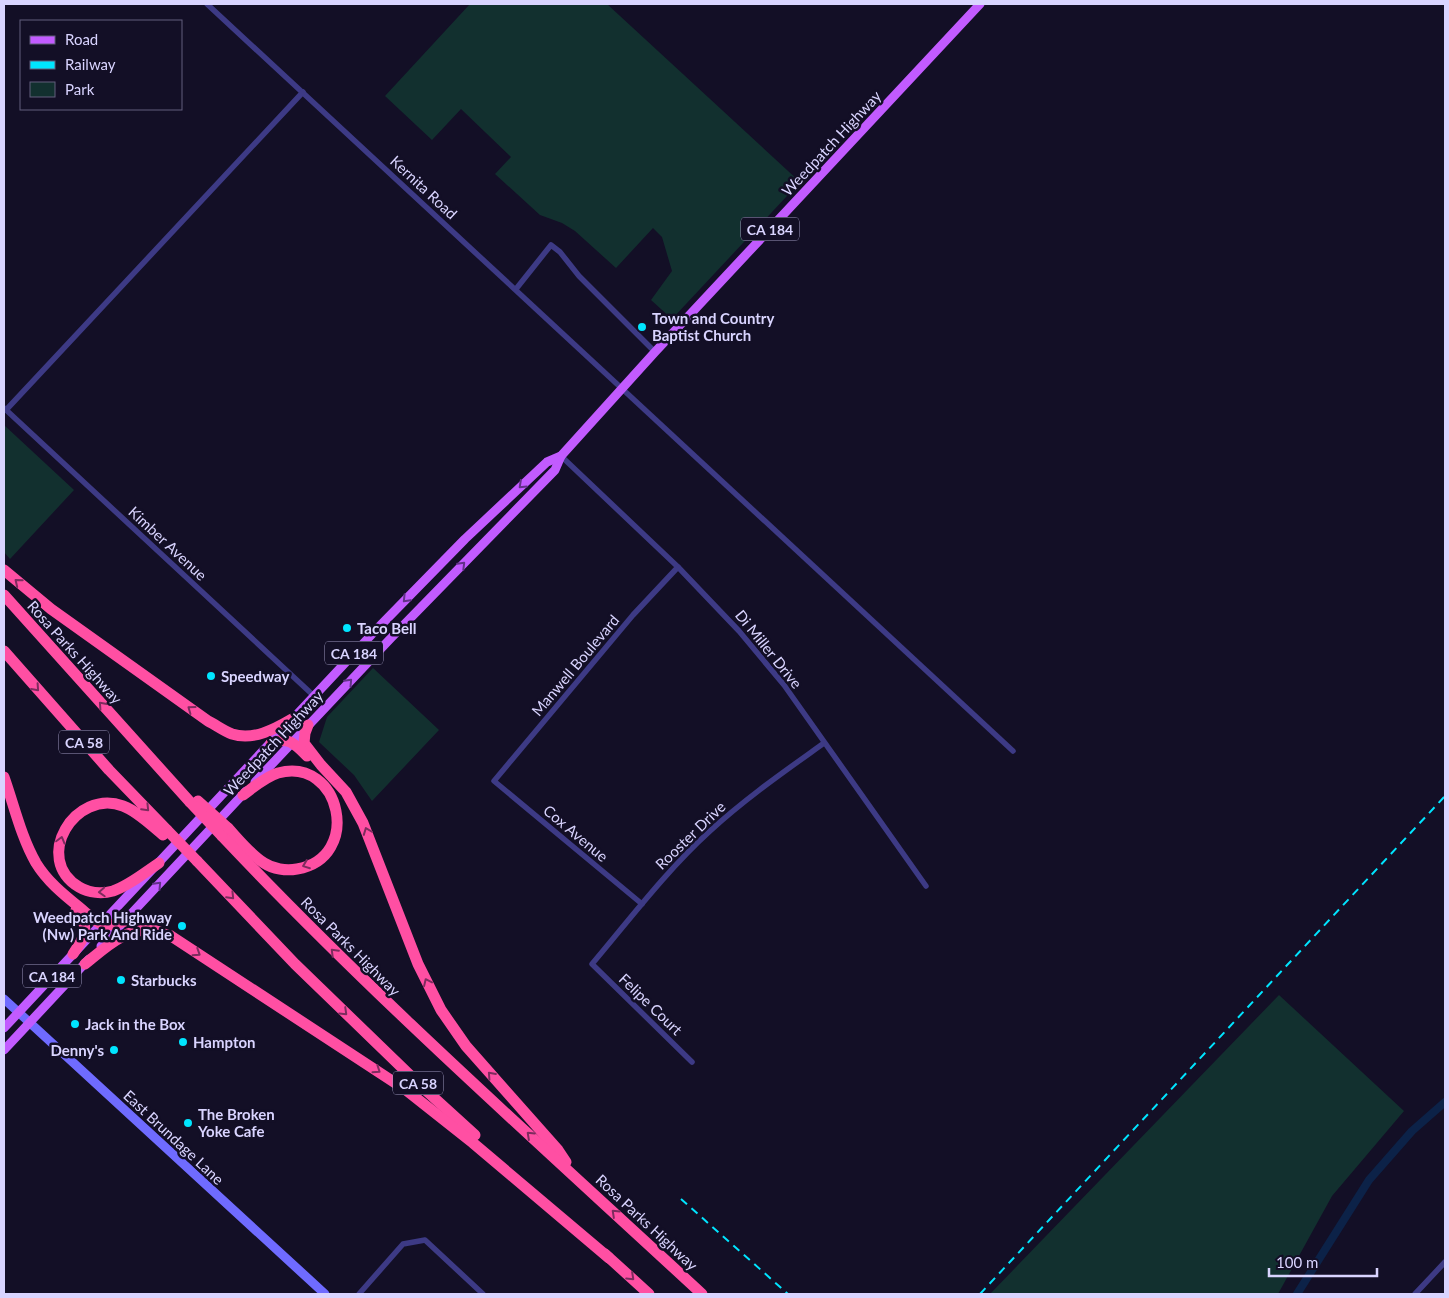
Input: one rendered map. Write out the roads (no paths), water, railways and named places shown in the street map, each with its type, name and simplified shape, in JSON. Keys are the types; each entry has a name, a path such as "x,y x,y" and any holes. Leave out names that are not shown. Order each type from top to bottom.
{"highway":[{"path":"4,570 51,609 208,721 233,734 249,736 267,732 292,719"},
{"name":"Rosa Parks Highway","path":"4,595 135,741 225,832 321,939 407,1022 702,1294"},
{"name":"CA 58","path":"4,651 165,832 197,861 357,1025 649,1294"},
{"path":"308,725 304,743 346,792 364,822 418,964 441,1010 466,1046 558,1150 578,1180"},
{"path":"271,743 284,740 292,742 321,765"},
{"path":"225,832 264,863 292,870 310,865 325,854 335,838 338,820 334,800 324,786 307,775 297,772 280,773 242,795"},
{"path":"4,777 29,848 37,864 56,888 71,902 101,924 112,926 125,921"},
{"path":"159,862 120,888 107,892 94,892 81,888 63,873 59,859 60,844 62,834 72,819 87,808 105,804 130,809 165,832"},
{"path":"71,902 86,928 85,934 73,954"},
{"path":"85,964 119,938 132,933 155,930 171,936 406,1090 473,1143 610,1258"}],"main road":[{"name":"Weedpatch Highway","path":"4,1050 308,725 531,496 555,470 561,456 655,352 980,4"},
{"name":"Weedpatch Highway","path":"4,1028 292,719 465,539 547,462 561,456"},
{"name":"East Brundage Lane","path":"4,1000 325,1294"}],"street":[{"name":"Kernita Road","path":"207,4 1013,751"},
{"path":"5,409 303,92"},
{"path":"516,289 551,245 560,252 579,276 655,352"},
{"name":"Kimber Avenue","path":"5,409 314,696"},
{"name":"Di Miller Drive","path":"561,456 716,605 762,658 789,692 926,886"},
{"name":"Manwell Boulevard","path":"494,781 634,615 678,567"},
{"name":"Rooster Drive","path":"592,964 686,854 734,809 824,743"},
{"name":"Cox Avenue","path":"494,781 642,904"},
{"name":"Felipe Court","path":"592,964 692,1062"},
{"path":"358,1294 403,1244 425,1240 483,1294"},
{"path":"1415,1294 1445,1262"}],"waterway":[{"path":"1297,1294 1369,1180 1412,1131 1445,1102"}],"railway":[{"path":"980,1294 1445,796"},
{"path":"681,1199 788,1294"}],"place":[{"name":"Town and Country Baptist Church","path":"642,327"},
{"name":"Taco Bell","path":"347,628"},
{"name":"Speedway","path":"211,676"},
{"name":"Weedpatch Highway (Nw) Park And Ride","path":"182,926"},
{"name":"Starbucks","path":"121,980"},
{"name":"Jack in the Box","path":"75,1024"},
{"name":"Hampton","path":"183,1042"},
{"name":"Denny's","path":"114,1050"},
{"name":"The Broken Yoke Cafe","path":"188,1123"}]}
